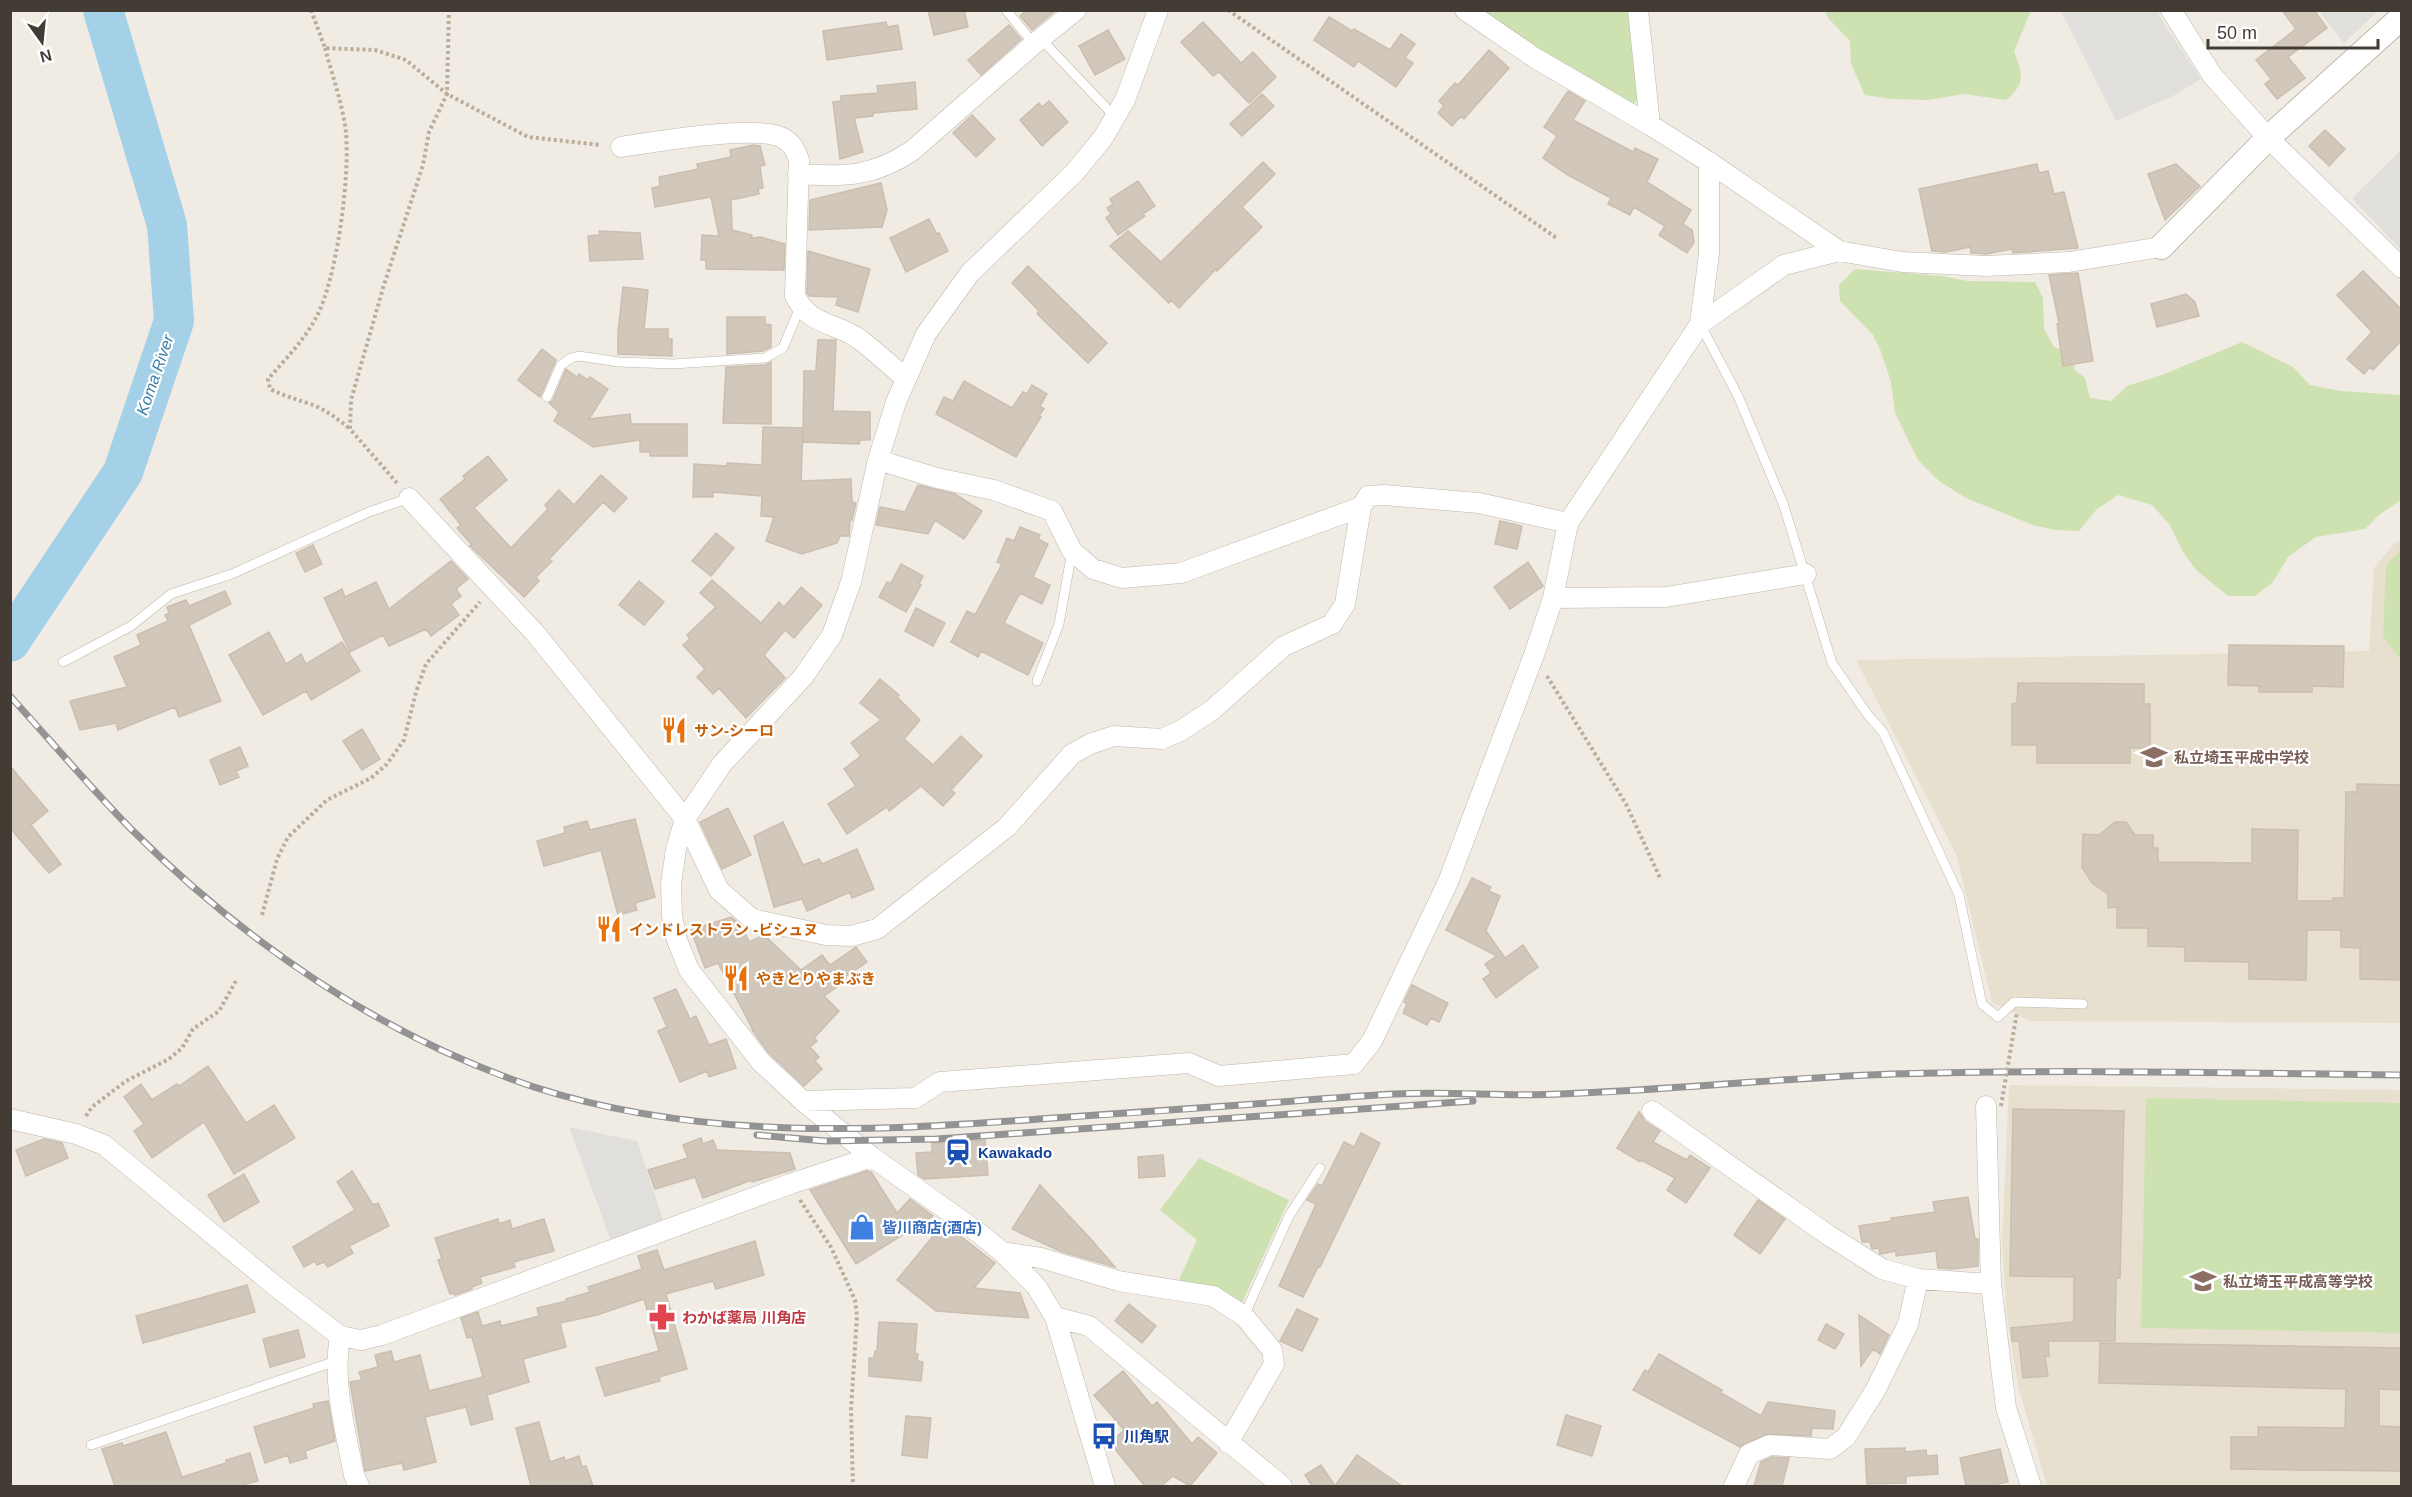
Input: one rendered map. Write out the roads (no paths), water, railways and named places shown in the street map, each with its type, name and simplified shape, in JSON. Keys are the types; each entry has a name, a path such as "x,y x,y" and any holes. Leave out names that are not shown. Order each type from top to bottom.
{"street":[{"path":"798,174 851,176 875,171 895,163 1076,10"},
{"path":"1105,1486 1055,1317 1036,1286 1002,1252 926,1194 872,1157 803,1101 762,1062 689,970 677,940 672,916 671,884 676,849 685,819 722,764 803,677 832,635 851,582 878,460 905,378 938,316 970,273 1074,173 1116,118 1158,10"},
{"path":"1465,10 1535,58 1650,124 1709,162 1839,251 1902,262 1986,266 2070,262 2161,247 2268,138 2402,17"},
{"path":"1638,10 1650,124"},
{"path":"2171,10 2212,75 2268,138 2402,268"},
{"path":"621,147 685,137 751,133 782,138 795,149 798,160 794,276 795,296 800,307 813,318 856,337 905,378"},
{"path":"1700,324 1709,254 1709,162"},
{"path":"803,1101 915,1098 940,1082 1189,1063 1219,1076 1354,1064 1372,1041 1448,882 1534,655 1553,598 1568,523 1700,324 1784,266 1839,251"},
{"path":"878,460 937,478 994,490 1052,511 1072,551 1093,569 1122,578 1181,573 1360,507"},
{"path":"409,498 535,633 685,819 719,890 752,919 826,935 851,936 877,929 1007,827 1072,754 1090,744 1114,736 1162,739 1180,731 1211,711 1284,646 1332,624 1345,604 1360,507 1368,496 1384,495 1479,504 1568,523"},
{"path":"1553,598 1666,597 1806,574"},
{"path":"1993,1106 1991,1284 2006,1408 2031,1486"},
{"path":"1652,1111 1827,1235 1882,1269 1918,1279 1991,1284"},
{"path":"10,1119 76,1134 104,1145 340,1336 361,1340 382,1335 790,1184 872,1157"},
{"path":"1002,1252 1041,1258 1119,1281 1213,1296 1244,1316 1272,1350 1274,1364 1228,1443"},
{"path":"1734,1486 1749,1454 1770,1445 1830,1449 1846,1437 1876,1389 1908,1324 1918,1279"},
{"path":"1055,1317 1089,1326 1282,1486"},
{"path":"340,1336 336,1361 340,1401 354,1475 359,1486"}],"lane":[{"path":"1006,10 1116,118"},
{"path":"547,397 561,365 579,356 619,362 673,364 765,358 783,348 800,307"},
{"path":"1700,324 1738,396 1775,484 1806,574 1832,663 1868,715 1883,732 1959,895 1982,1004 1998,1017 2014,1002 2083,1004"},
{"path":"63,662 131,626 171,594 232,574 369,512 409,498"},
{"path":"1037,681 1059,624 1072,551"},
{"path":"1244,1316 1288,1216 1320,1168"},
{"path":"91,1445 336,1361"}],"waterway":[{"name":"Koma River","path":"10,642 123,472 174,321 167,225 103,10"}],"railway":[{"path":"10,696 130,828 174,870 268,947 317,981 369,1013 477,1066 534,1087 596,1104 658,1116 721,1124 848,1129 976,1124 1395,1094 1561,1094 1892,1074 2211,1072 2402,1075"},
{"path":"757,1135 825,1141 937,1139 1473,1101"}],"place":[{"name":"サン-シーロ","path":"674,730"},
{"name":"私立埼玉平成中学校","path":"2154,757"},
{"name":"インドレストラン -ビシュヌ","path":"609,929"},
{"name":"やきとりやまぶき","path":"736,978"},
{"name":"Kawakado","path":"958,1152"},
{"name":"皆川商店(酒店)","path":"862,1227"},
{"name":"私立埼玉平成高等学校","path":"2203,1281"},
{"name":"わかば薬局 川角店","path":"662,1317"},
{"name":"川角駅","path":"1104,1436"}]}
